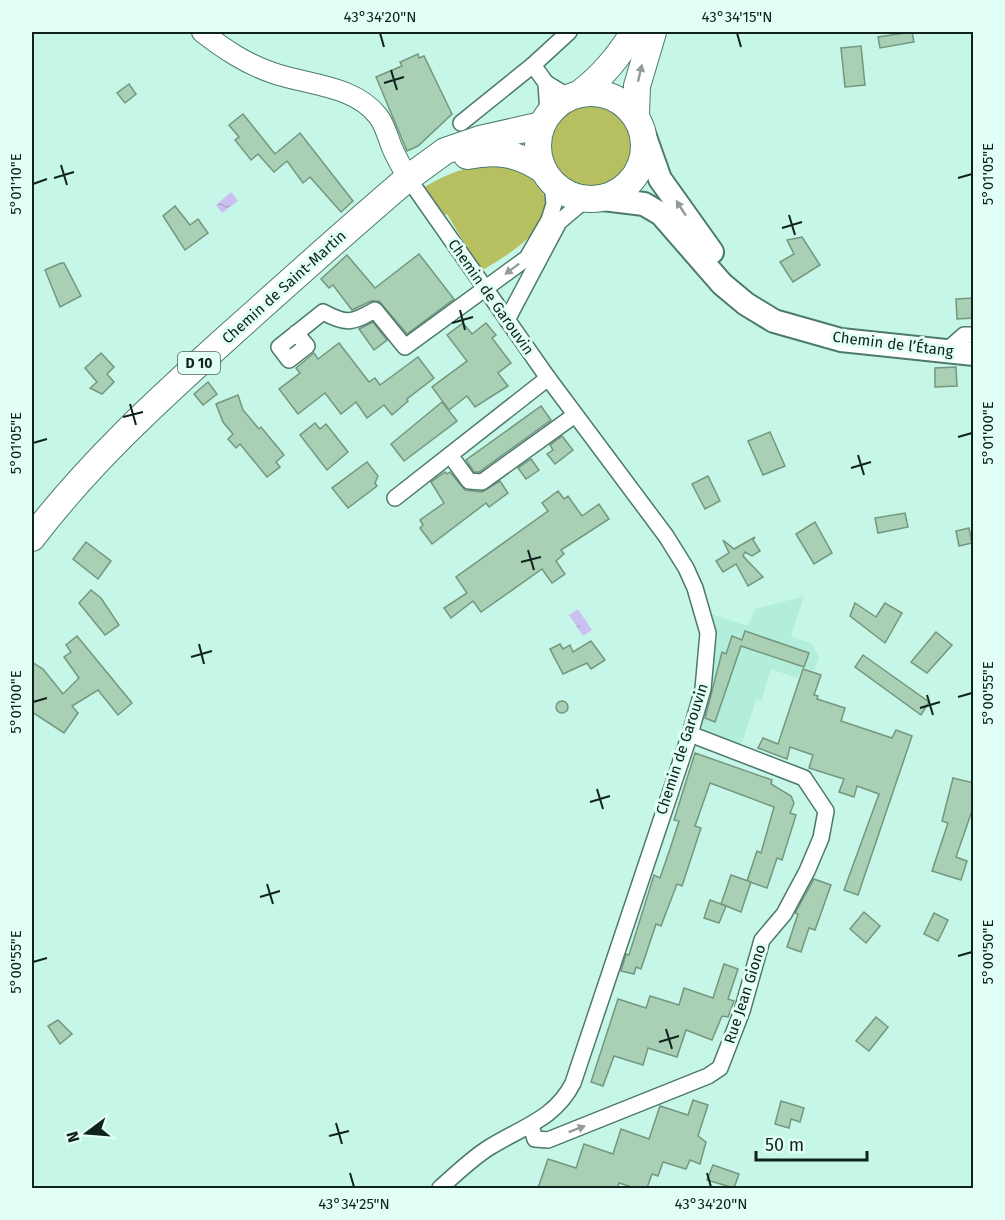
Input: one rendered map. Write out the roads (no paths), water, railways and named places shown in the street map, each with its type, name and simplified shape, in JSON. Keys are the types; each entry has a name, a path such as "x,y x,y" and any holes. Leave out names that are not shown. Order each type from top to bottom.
{"main road":[{"path":"634,32 619,56 601,78 574,95 545,119 538,140 538,155 548,176 567,194 594,199 618,193 632,182 643,160 637,86 653,32"},
{"path":"574,95 595,92 610,96 624,104 640,125"},
{"name":"D 10","path":"413,174 445,151 545,119"},
{"name":"Chemin de l’Étang","path":"640,125 660,179 697,234 727,270 759,300 813,333"},
{"name":"D 10","path":"413,174 469,156 510,153 527,159 548,176"},
{"name":"Chemin de Saint-Martin","path":"32,538 57,504 171,388 413,174"},
{"name":"Chemin de l’Étang","path":"594,199 644,204 661,214 699,261 746,304 774,321 841,340 974,354"}],"street":[{"path":"202,32 245,62 273,73 347,93 364,102 377,115 387,130 391,146 413,174"},
{"path":"461,123 569,32"},
{"path":"533,64 546,83 574,95"},
{"path":"545,119 546,83"},
{"name":"Chemin de Garouvin","path":"413,174 485,289 575,415 666,536 695,588 708,633 708,657 703,689 690,734 573,1083 566,1096 531,1126 490,1146 440,1188"},
{"path":"296,333 323,312 341,322 354,321 375,310 405,347 527,258 549,220 554,204 548,176"},
{"path":"507,320 559,222 594,199"},
{"path":"946,351 964,335 974,335"},
{"path":"395,498 548,378"},
{"path":"450,455 469,481 482,482 575,415"},
{"name":"Rue Jean Giono","path":"531,1126 535,1139 548,1140 708,1076 720,1068 742,1011 762,940 784,914 807,871 821,838 826,811 804,778 690,734"}],"water":[{"path":"231,192 238,201 222,213 216,205"},
{"path":"578,609 592,630 583,636 569,615"}]}
